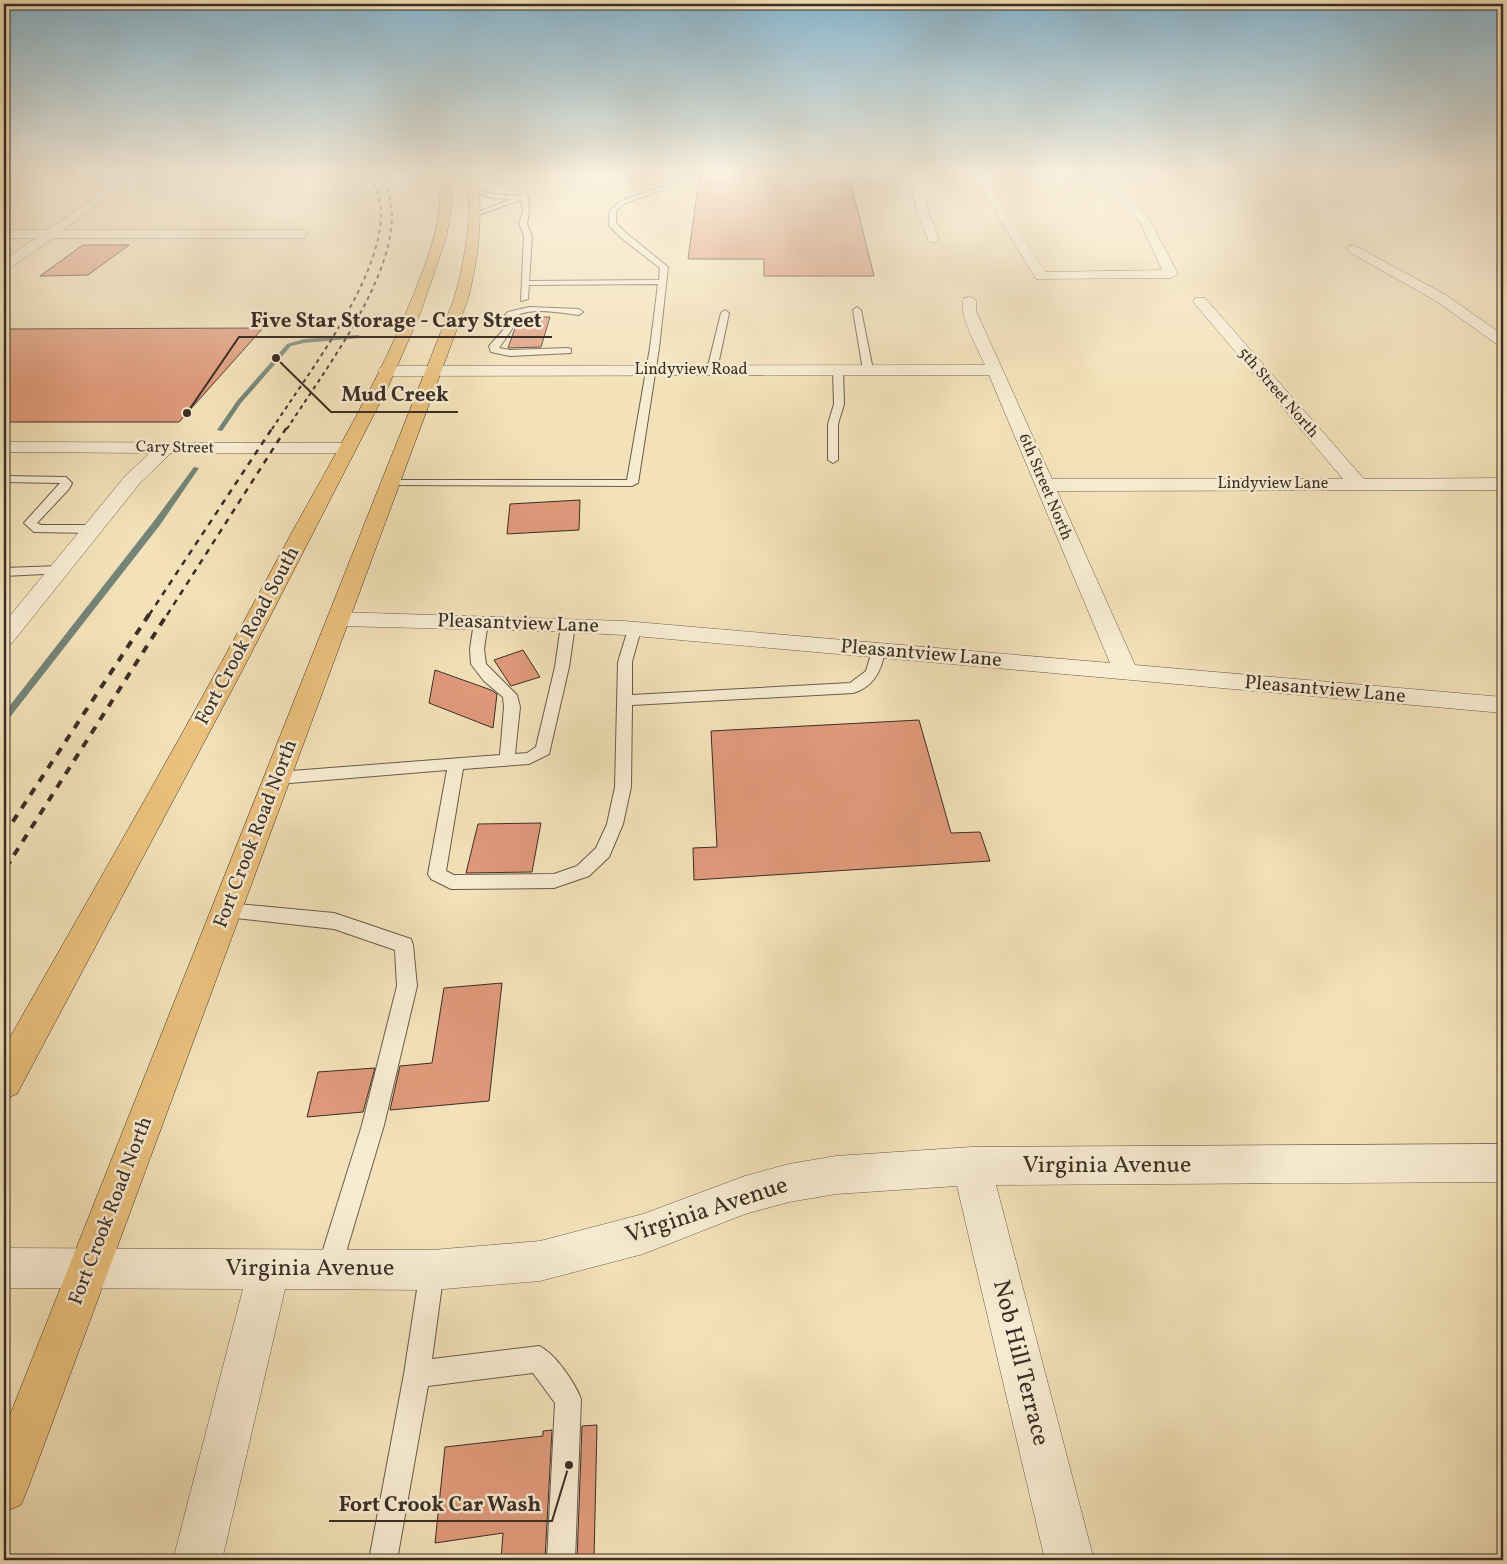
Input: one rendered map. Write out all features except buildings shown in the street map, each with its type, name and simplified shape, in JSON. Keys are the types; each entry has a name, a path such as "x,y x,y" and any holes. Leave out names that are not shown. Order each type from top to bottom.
{"main road":[{"name":"Fort Crook Road South","path":"4,1082 271,594 347,448 409,323 438,245"},
{"name":"Fort Crook Road North","path":"4,1488 434,371 463,292 474,245"}],"street":[{"path":"4,266 36,245"},
{"path":"1022,245 1041,276 1171,274 1157,245"},
{"path":"1354,249 1442,298 1503,342"},
{"name":"6th Street North","path":"969,301 969,311 1126,672"},
{"name":"5th Street North","path":"1200,301 1358,484"},
{"name":"Lindyview Road","path":"386,371 995,370"},
{"name":"Cary Street","path":"4,447 347,448"},
{"path":"4,638 133,479 166,448"},
{"name":"Lindyview Lane","path":"1044,485 1503,484"},
{"name":"Pleasantview Lane","path":"338,619 481,622 634,629 1503,705"},
{"name":"Virginia Avenue","path":"4,1268 432,1270 540,1260 587,1250 643,1234 745,1195 789,1182 836,1175 972,1166 1503,1163"},
{"name":"Nob Hill Terrace","path":"972,1166 990,1245 1070,1560"},
{"path":"198,1560 269,1269"}],"lane":[{"path":"524,299 527,245"},
{"path":"391,483 632,483 652,370 664,267 636,245"},
{"path":"525,283 663,282"},
{"path":"568,352 510,353 494,350 494,346 508,329 506,319 513,313 529,309 579,312"},
{"path":"857,310 868,370"},
{"path":"712,370 718,354 725,313"},
{"path":"833,460 833,424 839,404 838,370"},
{"path":"4,479 62,479 66,483 63,489 30,523 38,528 93,528"},
{"path":"4,572 59,570"},
{"path":"481,622 475,652 476,664 488,677 510,695 507,760"},
{"path":"278,778 507,760 529,758 536,755 543,750 562,667 568,625"},
{"path":"456,764 437,874 450,882 554,881 583,871 603,852 615,824 623,787 625,662 634,629"},
{"path":"624,700 853,688 869,678 875,669 878,650"},
{"path":"227,910 334,921 404,945 407,986 374,1125 329,1269"},
{"path":"383,1560 417,1374 432,1270"},
{"path":"417,1374 539,1359 568,1400 561,1560"}],"waterway":[{"path":"220,430 239,402 289,345 304,341 358,337"},
{"path":"4,719 157,523 196,468"}],"railway":[{"path":"272,429 340,325 369,266 376,245"},
{"path":"287,429 354,325 382,267 388,245"},
{"path":"149,615 273,427"},
{"path":"167,615 287,427"},
{"path":"4,835 150,613"},
{"path":"14,855 168,613"},
{"path":"4,870 15,854"}],"place":[{"name":"Mud Creek","path":"276,358"},
{"name":"Five Star Storage - Cary Street","path":"187,413"},
{"name":"Fort Crook Car Wash","path":"569,1465"}]}
